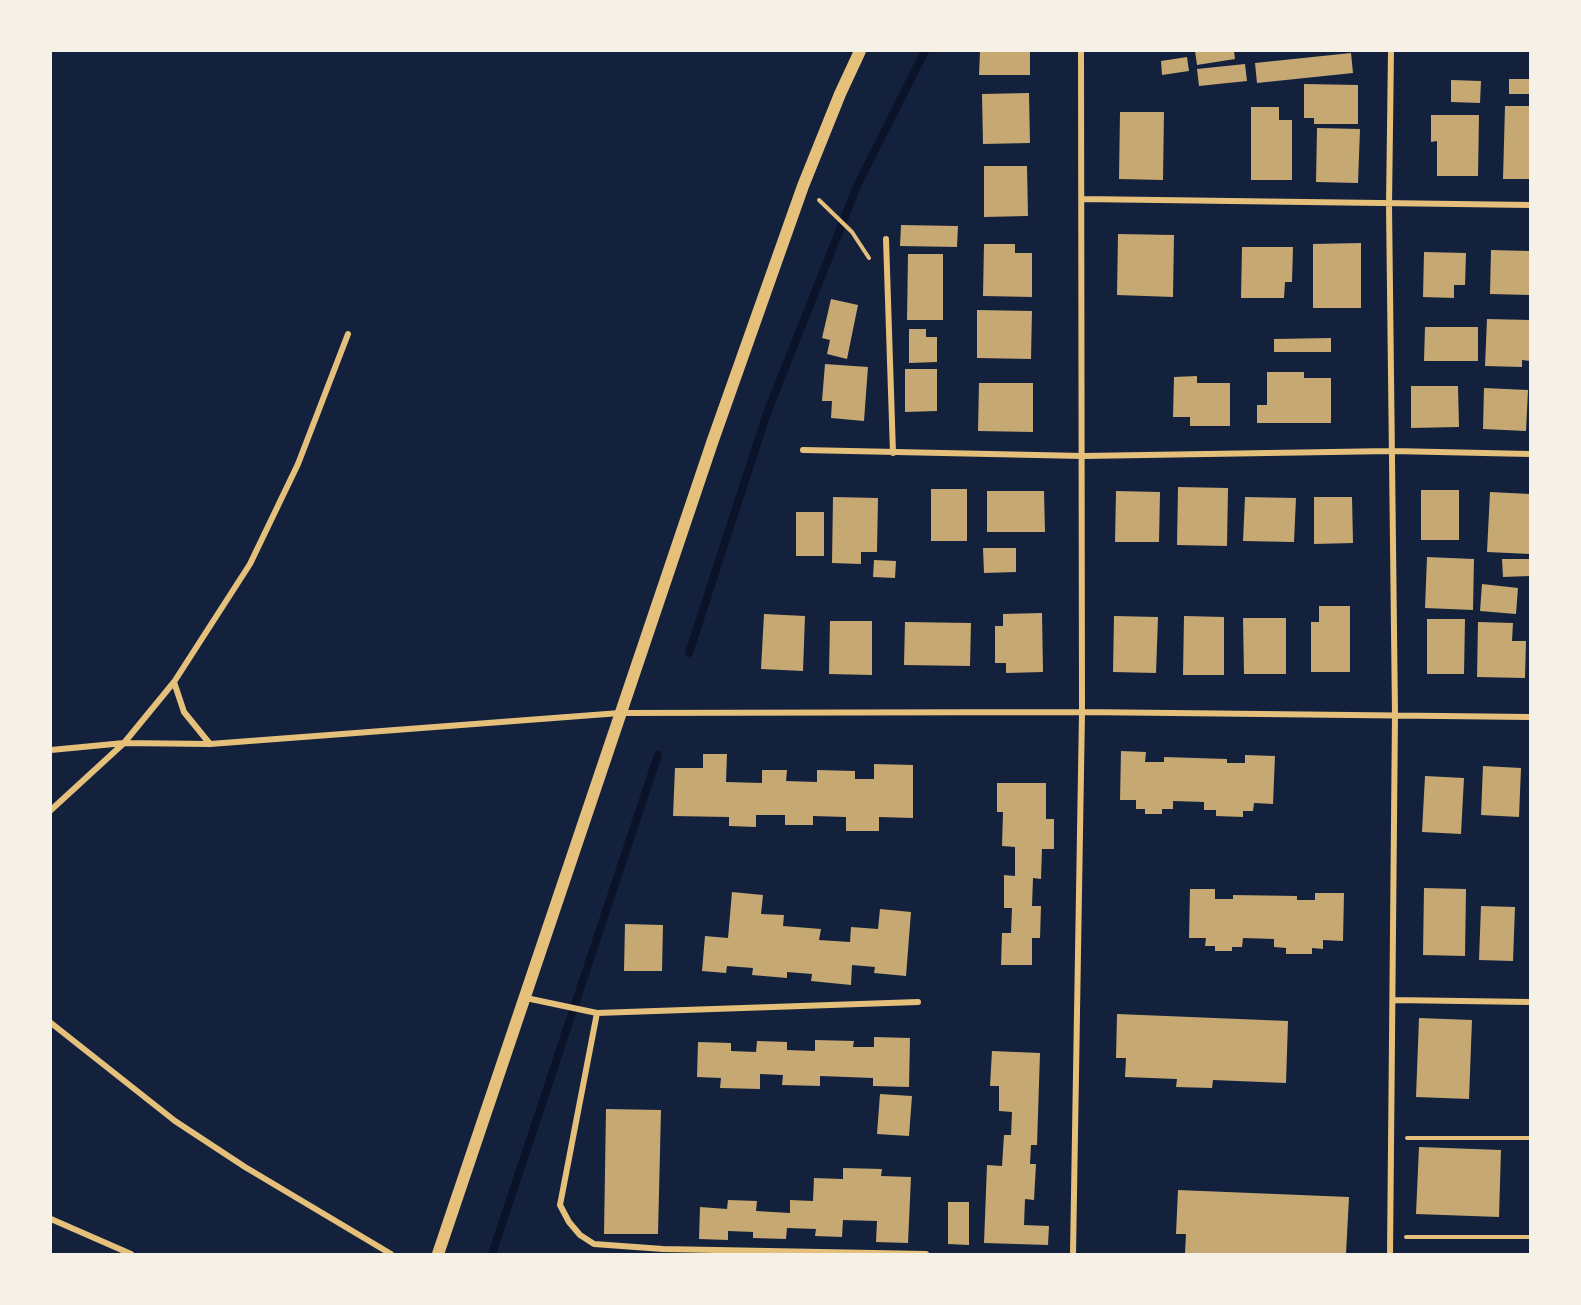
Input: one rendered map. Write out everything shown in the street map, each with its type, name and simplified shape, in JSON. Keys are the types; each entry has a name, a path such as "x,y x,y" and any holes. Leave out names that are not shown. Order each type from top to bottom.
{"main road":[{"path":"438,1254 713,440 803,186 860,51"}],"street":[{"path":"1074,1254 1082,712 1081,51"},
{"path":"1390,1254 1395,714 1389,205 1392,51"},
{"path":"1082,199 1389,205 1530,205"},
{"path":"886,239 893,453"},
{"path":"51,810 124,743 174,682 255,555 298,464 348,334"},
{"path":"802,450 1083,456 1392,451 1530,454"},
{"path":"174,682 184,712 210,744"},
{"path":"51,750 124,743 210,744 620,713 1082,712 1530,717"},
{"path":"526,998 597,1013 918,1002"},
{"path":"1393,1000 1530,1002"},
{"path":"597,1013 560,1205 569,1222 580,1235 594,1244 663,1249 926,1254"},
{"path":"51,1023 175,1121 245,1167 391,1254"},
{"path":"51,1219 131,1254"}],"path":[{"path":"827,208 852,232"},
{"path":"1391,1138 1530,1138"},
{"path":"1390,1237 1530,1237"}],"building":[{"path":"980,51 1030,51 1030,75 979,75"},
{"path":"1195,51 1234,51 1235,59 1197,65"},
{"path":"1351,53 1353,73 1257,83 1255,63"},
{"path":"1187,57 1189,71 1162,75 1161,61"},
{"path":"1245,64 1247,81 1199,86 1197,69"},
{"path":"1509,79 1530,79 1530,94 1509,94"},
{"path":"1451,80 1481,81 1480,103 1451,102"},
{"path":"1304,84 1358,85 1358,124 1314,124 1314,118 1304,118"},
{"path":"1029,93 1030,143 983,144 982,94"},
{"path":"1505,106 1530,106 1530,179 1503,179"},
{"path":"1251,107 1279,107 1279,120 1292,120 1292,180 1251,180"},
{"path":"1120,112 1164,112 1163,180 1119,179"},
{"path":"1431,115 1479,115 1478,176 1437,176 1437,141 1431,142"},
{"path":"1317,128 1360,129 1358,183 1316,182"},
{"path":"984,166 1027,166 1028,216 984,217"},
{"path":"901,225 958,226 957,247 900,246"},
{"path":"1118,234 1174,235 1173,297 1117,295"},
{"path":"1361,243 1361,308 1313,308 1313,244"},
{"path":"984,244 1015,244 1015,253 1032,253 1032,297 983,296"},
{"path":"1242,247 1293,247 1292,282 1285,282 1284,298 1241,298"},
{"path":"1491,250 1530,251 1529,295 1490,294"},
{"path":"1424,252 1466,253 1465,285 1454,285 1454,298 1423,297"},
{"path":"908,254 943,254 943,320 907,320"},
{"path":"831,299 858,305 847,359 827,354 830,340 822,338"},
{"path":"977,310 1032,311 1031,359 977,358"},
{"path":"1487,319 1530,320 1530,361 1522,360 1522,367 1485,366"},
{"path":"1425,327 1478,327 1478,361 1424,361"},
{"path":"909,329 926,329 926,337 937,337 937,362 909,363"},
{"path":"1331,338 1331,352 1274,352 1274,339"},
{"path":"825,364 868,367 864,421 831,418 832,401 822,401"},
{"path":"905,369 937,369 937,411 905,412"},
{"path":"1267,372 1304,372 1304,378 1331,378 1331,423 1257,423 1257,405 1267,405"},
{"path":"1197,376 1197,383 1230,383 1230,426 1190,426 1190,417 1173,417 1174,377"},
{"path":"979,383 1033,383 1033,432 978,431"},
{"path":"1411,386 1458,386 1459,427 1411,428"},
{"path":"1484,388 1528,390 1526,431 1483,429"},
{"path":"1178,487 1228,488 1227,546 1177,545"},
{"path":"931,489 967,489 967,541 931,541"},
{"path":"1421,490 1459,490 1459,540 1421,540"},
{"path":"987,491 1044,491 1045,532 987,532"},
{"path":"1116,491 1160,492 1159,542 1115,542"},
{"path":"1490,492 1530,494 1530,554 1487,552"},
{"path":"833,497 878,498 877,552 861,552 861,564 832,563"},
{"path":"1245,497 1296,498 1294,542 1243,541"},
{"path":"1314,497 1352,497 1353,543 1314,544"},
{"path":"796,512 824,512 824,556 796,556"},
{"path":"983,548 1016,548 1016,572 984,573"},
{"path":"1427,557 1474,559 1473,610 1425,608"},
{"path":"1502,559 1530,559 1530,576 1503,577"},
{"path":"874,560 896,561 895,578 873,577"},
{"path":"1482,584 1518,588 1516,614 1480,611"},
{"path":"1319,606 1350,606 1350,672 1311,672 1311,622 1319,622"},
{"path":"1042,613 1043,672 1006,673 1006,663 995,663 995,626 1003,626 1003,614"},
{"path":"764,614 805,616 803,671 761,669"},
{"path":"1114,616 1158,617 1156,673 1113,672"},
{"path":"1184,616 1224,617 1224,675 1183,675"},
{"path":"1243,618 1286,618 1286,674 1244,674"},
{"path":"1427,619 1465,619 1464,674 1427,674"},
{"path":"830,621 872,621 872,675 829,674"},
{"path":"905,622 971,623 970,666 904,665"},
{"path":"1478,622 1513,623 1512,641 1526,641 1525,678 1477,677"},
{"path":"1121,751 1146,752 1145,762 1164,762 1164,757 1227,759 1227,763 1245,763 1245,755 1275,756 1273,804 1254,803 1253,811 1243,811 1243,817 1216,816 1216,810 1204,810 1204,802 1173,801 1173,809 1162,809 1162,814 1145,814 1145,809 1136,809 1136,800 1120,800"},
{"path":"703,754 727,754 726,782 762,783 762,770 787,770 786,781 817,782 817,770 855,771 855,779 874,779 874,764 913,765 913,818 879,817 879,831 846,831 846,817 813,816 813,825 785,825 785,815 756,815 756,827 729,826 729,817 673,816 675,768 703,768"},
{"path":"1483,766 1521,768 1519,817 1481,815"},
{"path":"1425,776 1464,778 1461,834 1422,832"},
{"path":"997,783 1046,783 1046,819 1054,819 1054,849 1042,849 1041,879 1033,878 1032,906 1041,906 1040,938 1032,938 1032,965 1001,965 1002,933 1011,933 1012,908 1004,908 1004,875 1015,876 1015,847 1002,846 1003,812 997,812"},
{"path":"1424,888 1466,889 1465,956 1423,955"},
{"path":"1190,889 1215,889 1215,899 1233,899 1233,895 1297,896 1297,900 1315,900 1315,893 1344,893 1343,941 1323,940 1323,949 1312,948 1312,954 1286,954 1286,948 1274,947 1274,939 1243,938 1242,947 1232,947 1232,951 1215,951 1215,946 1205,946 1206,938 1189,938"},
{"path":"732,892 763,895 761,914 784,915 783,926 821,929 819,940 850,942 851,927 878,929 880,909 911,912 906,976 874,973 875,967 852,965 851,985 811,981 812,974 787,972 787,978 752,975 753,968 727,966 726,973 702,971 705,936 728,938"},
{"path":"1481,906 1515,907 1513,961 1479,960"},
{"path":"625,924 663,925 662,971 624,971"},
{"path":"1117,1014 1288,1021 1286,1083 1213,1080 1212,1088 1176,1087 1177,1079 1125,1077 1126,1058 1116,1058"},
{"path":"1419,1018 1472,1020 1469,1099 1416,1097"},
{"path":"874,1037 910,1038 909,1087 873,1086 873,1078 820,1076 820,1086 782,1085 783,1075 760,1074 760,1089 720,1088 721,1078 697,1077 698,1042 731,1043 731,1051 756,1052 757,1041 787,1042 787,1050 815,1051 815,1040 854,1041 853,1047 874,1047"},
{"path":"992,1051 1040,1053 1037,1145 1031,1145 1030,1164 1036,1164 1034,1200 1025,1199 1024,1225 1049,1226 1048,1245 984,1243 987,1165 1002,1166 1004,1135 1011,1135 1012,1112 999,1111 999,1086 990,1086"},
{"path":"880,1094 912,1096 909,1136 877,1134"},
{"path":"606,1109 661,1110 658,1234 604,1234"},
{"path":"1419,1147 1501,1150 1499,1217 1416,1214"},
{"path":"843,1168 882,1169 881,1176 911,1177 908,1243 876,1242 877,1221 843,1220 842,1237 815,1236 816,1229 787,1228 786,1239 753,1238 753,1232 728,1231 728,1240 699,1239 700,1207 727,1209 728,1200 757,1201 756,1211 790,1213 790,1200 813,1201 814,1178 843,1179"},
{"path":"1178,1190 1349,1197 1346,1254 1185,1253 1186,1234 1176,1234"},
{"path":"948,1202 969,1202 969,1245 948,1244"}],"waterway":[{"path":"689,653 766,416 857,186 925,51"},
{"path":"492,1254 658,755"}]}
